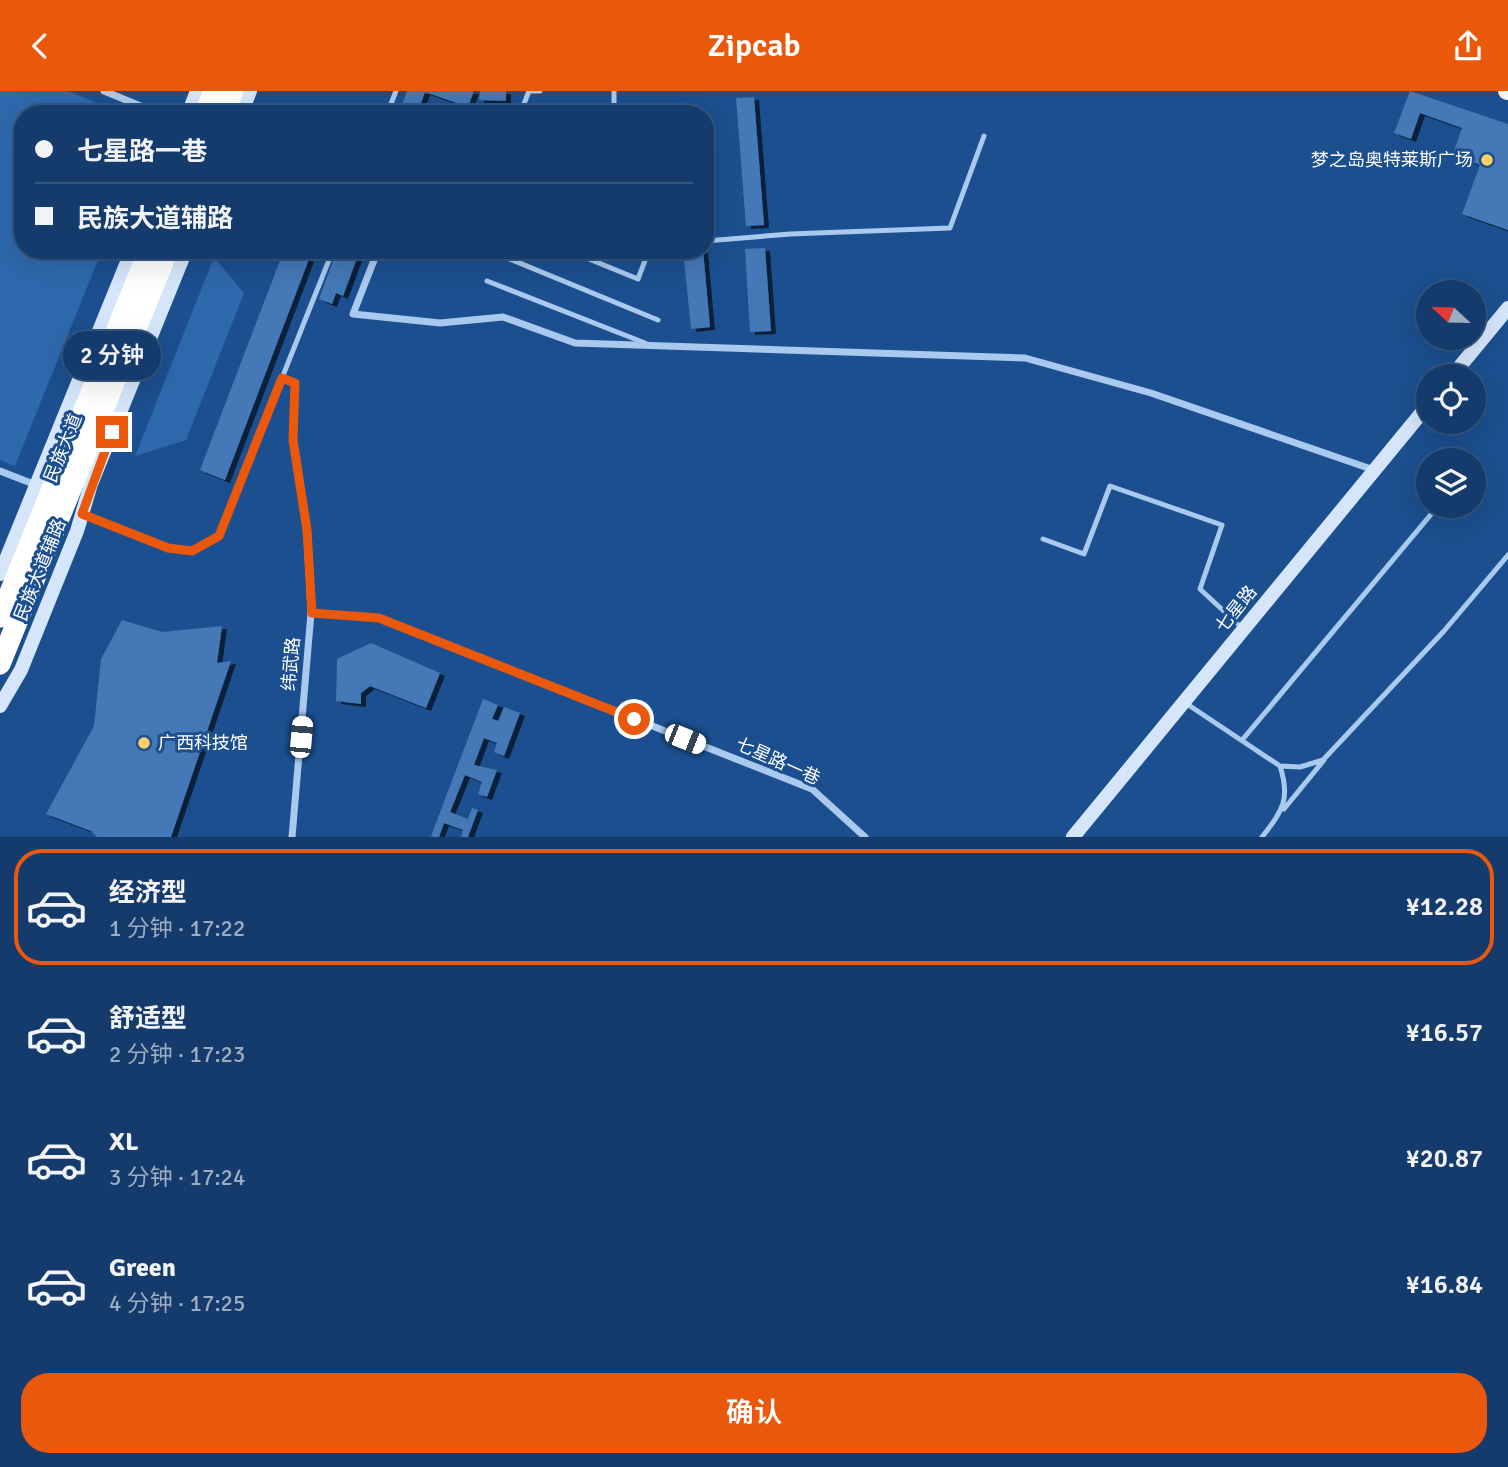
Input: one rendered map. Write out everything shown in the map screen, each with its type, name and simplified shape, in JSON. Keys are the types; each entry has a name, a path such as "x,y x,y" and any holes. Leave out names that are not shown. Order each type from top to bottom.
{"highway":[{"name":"民族大道","path":"0,617 145,259"},
{"name":"民族大道","path":"0,664 164,259"},
{"path":"1,571 30,543"}],"street":[{"path":"104,91 138,105"},
{"name":"民族大道辅路","path":"1,571 128,259"},
{"name":"民族大道辅路","path":"0,706 20,670 82,514 91,484 182,259"},
{"path":"374,259 353,314 440,323 503,317 575,343 1025,358 1151,393 1374,470"},
{"path":"1462,364 1508,308"},
{"name":"纬武路","path":"282,378 295,383 293,440 307,530 312,613 292,837"},
{"name":"七星路","path":"1073,837 1416,419"},
{"path":"0,471 36,485"},
{"name":"七星路一巷","path":"312,613 379,618 812,789 865,837"}],"lane":[{"path":"524,105 529,91 540,91"},
{"path":"714,240 790,234 950,228 984,136"},
{"path":"82,514 168,548 192,551 219,536 329,259"},
{"path":"510,259 658,320"},
{"path":"589,259 638,279 646,259"},
{"path":"487,281 652,346"},
{"path":"1043,539 1084,554 1110,486 1222,525 1200,589 1244,629"},
{"path":"1242,739 1428,518"},
{"path":"1280,767 1300,767 1323,760 1444,631 1508,555"},
{"path":"1184,702 1280,767 1285,782 1284,809"},
{"path":"1262,837 1332,751"}],"shaded area":[{"path":"0,91 68,91 102,105 14,105 14,259 98,259 15,466 0,460"},
{"path":"213,259 216,259 244,293 186,440 135,456"}],"building":[{"path":"407,91 474,91 469,105 425,92 420,105 402,105"},
{"path":"480,91 506,91 506,101 479,100"},
{"name":"梦之岛奥特莱斯广场","path":"1410,91 1508,124 1508,230 1462,214 1480,165 1453,154 1462,128 1420,113 1411,139 1394,133"},
{"path":"754,97 764,225 746,226 736,98"},
{"path":"765,248 771,331 750,332 745,249"},
{"path":"281,259 309,259 225,480 200,470"},
{"path":"334,259 357,259 343,296 336,293 332,304 319,299"},
{"path":"684,259 704,259 710,327 691,329"},
{"name":"广西科技馆","path":"122,620 162,632 222,626 217,663 231,661 171,837 97,837 91,831 46,814 94,726 101,659"},
{"path":"371,643 440,673 426,708 370,686 361,693 361,704 336,701 337,659"},
{"path":"483,699 498,705 492,719 499,721 504,707 520,713 504,756 494,752 497,743 484,738 474,765 497,770 487,797 478,794 482,782 465,775 450,812 468,819 472,808 478,810 468,837 461,837 463,830 444,823 439,837 431,836"}],"place":[{"name":"梦之岛奥特莱斯广场","path":"1487,160"},
{"name":"广西科技馆","path":"144,743"}],"route":[{"path":"112,432 82,514 168,548 192,551 219,536 282,378 295,383 293,440 307,530 312,613 379,618 634,719"}]}
